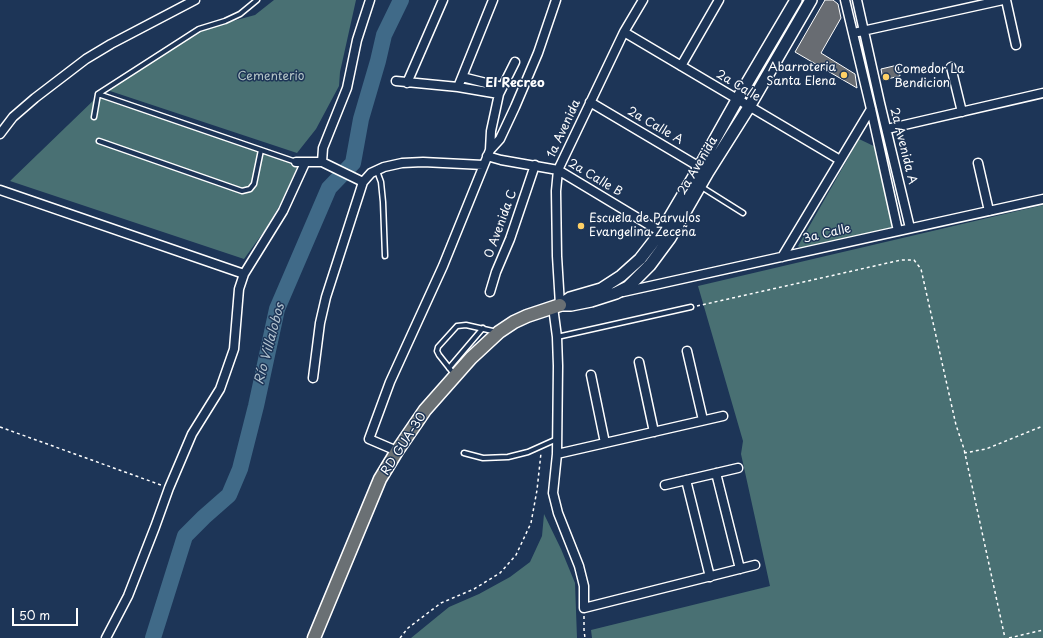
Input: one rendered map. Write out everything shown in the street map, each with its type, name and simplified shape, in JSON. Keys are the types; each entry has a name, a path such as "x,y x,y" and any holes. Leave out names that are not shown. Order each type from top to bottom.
{"main road":[{"name":"RD GUA-30","path":"314,638 380,479 397,451 452,372 471,358 499,332 514,322 557,306"}],"street":[{"path":"0,134 13,117 35,98 86,60 110,44 195,0"},
{"path":"324,163 323,148 347,88 357,40 370,0"},
{"path":"407,83 443,0"},
{"path":"458,87 493,0"},
{"path":"488,153 500,139 515,107 538,53 556,0"},
{"name":"1a Avenida","path":"584,608 584,586 579,566 558,513 553,493 558,454 556,191 558,170 624,32 643,0"},
{"path":"681,66 719,0"},
{"name":"2a Avenida","path":"557,306 591,301 614,288 628,287 650,265 670,238 700,186 704,169 737,100 796,0"},
{"name":"2a Avenida","path":"614,288 621,276 640,259 661,232 749,107 811,0"},
{"name":"2a Avenida A","path":"845,0 854,33 898,231"},
{"name":"2a Avenida A","path":"857,0 910,228"},
{"path":"854,33 1005,0 1016,45"},
{"name":"2a Calle","path":"624,32 840,160"},
{"path":"397,451 369,439 390,382 443,266 467,209 488,153 491,131 501,90 515,62"},
{"path":"951,67 962,112"},
{"path":"462,77 501,90"},
{"path":"396,81 501,90"},
{"path":"887,129 1043,93"},
{"name":"2a Calle A","path":"590,102 704,169"},
{"name":"2a Avenida A","path":"782,257 871,109"},
{"name":"2a Calle B","path":"488,153 558,170 661,232"},
{"path":"296,162 324,163 363,182"},
{"path":"313,378 321,316 363,182 371,173 384,167 402,163 423,162 483,165"},
{"path":"106,638 128,596 169,488 192,434 220,389 234,349 240,289 244,274 283,211 305,163"},
{"path":"978,163 989,211"},
{"name":"0 Avenida C","path":"490,292 535,165"},
{"path":"0,190 244,274"},
{"name":"3a Calle","path":"614,288 782,257 1043,199"},
{"path":"687,351 703,420"},
{"path":"639,362 654,432"},
{"path":"591,375 605,443"},
{"path":"558,454 723,416"},
{"path":"665,485 738,468"},
{"path":"716,473 740,569"},
{"path":"686,480 710,576"},
{"path":"584,608 755,565"}],"lane":[{"path":"94,117 98,94 199,30 240,14 257,0"},
{"path":"98,94 296,162"},
{"path":"99,141 242,191 250,189 254,184 261,150"},
{"path":"377,171 381,182 383,202 385,256"},
{"path":"700,186 743,213"},
{"path":"557,336 691,307"},
{"path":"483,328 452,372 439,355 438,347 456,326 466,325 483,328 499,332"},
{"path":"464,453 483,458 508,457 528,452 557,439"}],"path":[{"path":"691,307 901,260 914,260 921,268 1005,638"},
{"path":"964,453 986,449 1043,426"},
{"path":"0,427 169,488"},
{"path":"400,638 408,628 441,603 474,588 500,573 516,555 531,523 538,490 541,445"},
{"path":"584,608 585,638"},
{"path":"1009,638 1043,630"}],"green space":[{"name":"Cementerio","path":"274,0 356,0 340,72 339,86 316,129 297,153 107,90 200,30 255,15"},
{"path":"97,97 298,165 281,203 265,230 244,259 10,181"},
{"path":"859,139 880,149 896,227 804,251 798,246"},
{"path":"1043,205 1043,638 592,638 591,630 770,586 741,454 743,441 698,286"},
{"path":"544,514 575,583 577,638 411,638 449,607 479,594 510,577 530,562 542,536"}],"building":[{"path":"825,0 833,0 838,4 841,18 821,53 855,74 857,88 795,52"},
{"path":"898,65 900,76 883,80 881,69"}],"waterway":[{"name":"Río Villalobos","path":"153,638 185,536 229,495 240,469 256,406 277,309 329,188 353,163 361,119 384,35 401,0"}],"place":[{"name":"Abarroteria Santa Elena","path":"844,75"},
{"name":"Comedor La Bendicion","path":"886,77"},
{"name":"Escuela de Parvulos Evangelina Zeceña","path":"581,226"}],"district":[{"name":"El Recreo","path":"515,83"}]}
